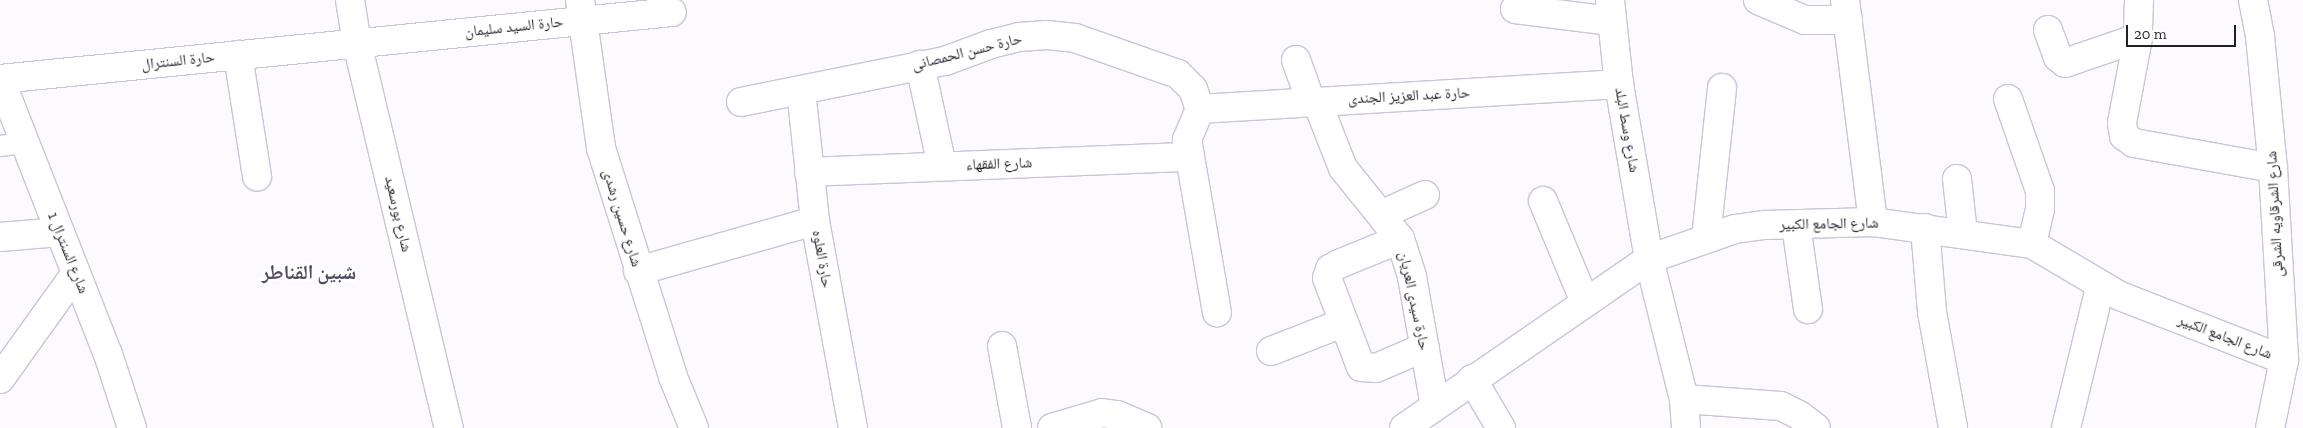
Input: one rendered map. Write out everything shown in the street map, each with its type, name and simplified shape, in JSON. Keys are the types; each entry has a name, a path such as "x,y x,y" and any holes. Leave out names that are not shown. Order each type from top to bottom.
{"street":[{"name":"شارع بورسعيد","path":"350,0 357,43 449,428"},
{"path":"1758,0 1805,20 1847,10 1873,222"},
{"path":"2139,0 2138,38 2122,124 2124,136 2134,143 2273,168"},
{"name":"شارع الشرقاويه الشرقى","path":"2253,0 2260,36 2273,168 2292,320 2270,428"},
{"path":"1515,9 1610,10"},
{"name":"حارة السيد سليمان","path":"357,43 581,10 672,12"},
{"name":"شارع حسين رشدى","path":"581,10 601,148 638,271 673,377 694,428"},
{"name":"شارع وسط البلد","path":"1610,10 1619,84 1649,259 1684,399 1686,428"},
{"path":"2048,30 2058,57 2065,63 2138,38"},
{"name":"حارة حسن الحمصانى","path":"741,102 944,61 991,44 1019,37 1076,38 1178,74 1193,90 1200,109"},
{"name":"حارة السنترال","path":"0,79 357,43"},
{"path":"238,55 257,177"},
{"name":"حارة سيدى العريان","path":"1296,60 1343,168 1384,214 1400,239 1408,258 1435,406"},
{"path":"920,65 942,166"},
{"name":"شارع السنترال 1","path":"0,79 12,144 60,232 120,384 132,428"},
{"name":"حارة عبد العزيز الجندى","path":"1200,109 1619,84"},
{"path":"1706,238 1722,88"},
{"name":"حارة العلوه","path":"801,90 815,221 853,428"},
{"path":"2008,99 2040,191 2040,209 2032,244"},
{"path":"1200,109 1187,140 1217,312"},
{"name":"شارع الفقهاء","path":"809,172 1189,157"},
{"path":"1957,179 1964,233"},
{"path":"1384,214 1425,195"},
{"path":"1543,201 1585,302"},
{"path":"638,271 815,221"},
{"name":"شارع الجامع الكبير","path":"1404,428 1472,379 1649,259 1706,238 1765,224 1796,225 1873,222 1964,233 2032,244 2100,287 2284,360"},
{"path":"1796,225 1808,309"},
{"path":"1925,228 1932,312 1953,428"},
{"path":"0,237 60,232"},
{"path":"1400,239 1330,269 1327,278 1357,360 1362,367 1369,370 1425,347"},
{"path":"0,379 76,273"},
{"path":"2066,428 2100,287"},
{"path":"1271,351 1343,323"},
{"path":"1002,346 1017,428"},
{"path":"1472,379 1501,428"},
{"path":"1684,399 1754,416 1781,406 1799,415 1816,428"},
{"path":"1052,428 1102,413 1116,415 1147,428"}],"district":[{"name":"شبين القناطر","path":"309,272"}]}
